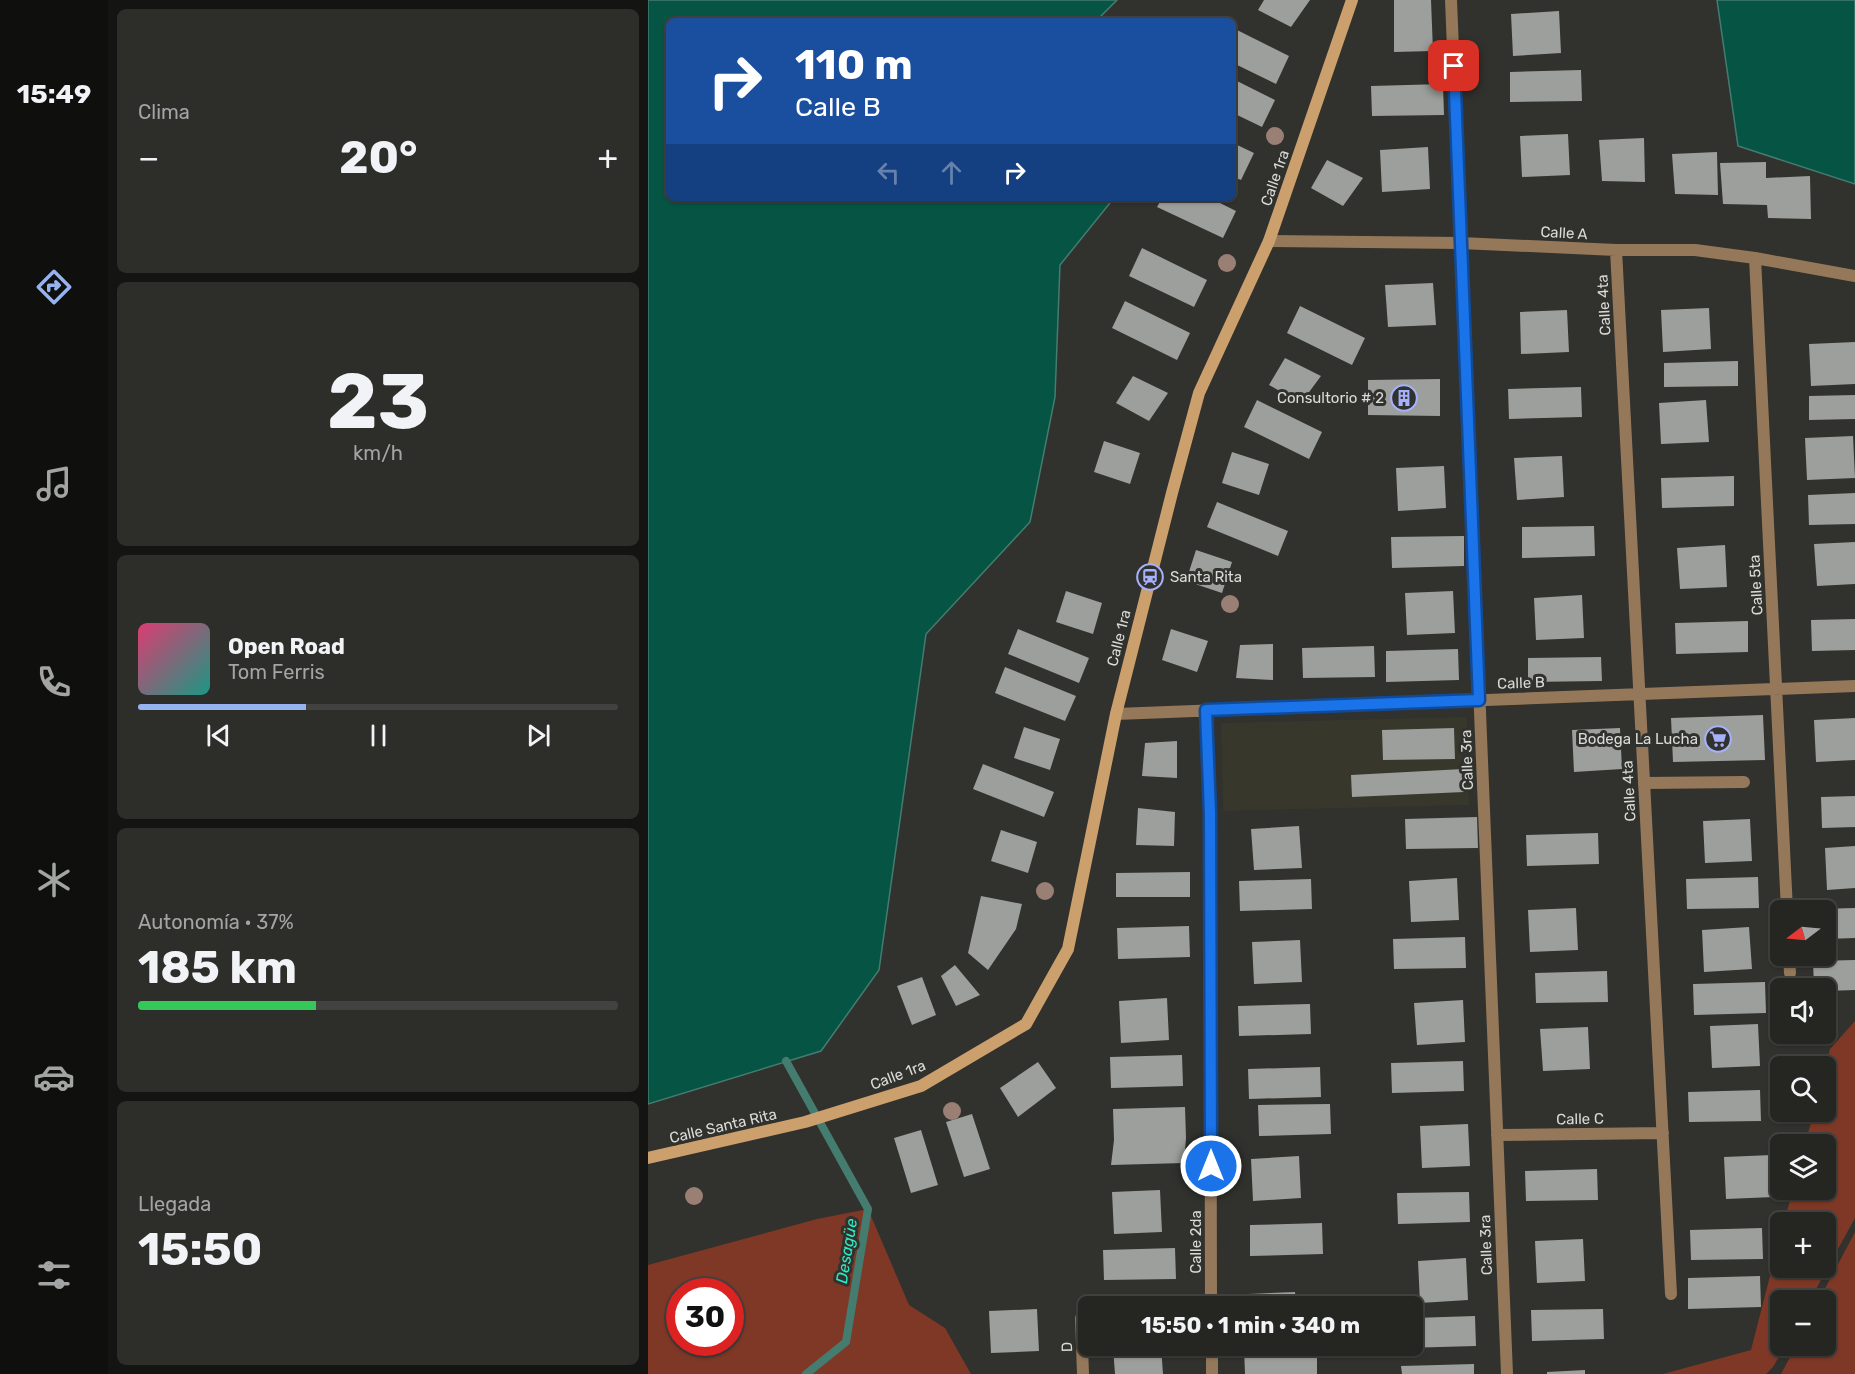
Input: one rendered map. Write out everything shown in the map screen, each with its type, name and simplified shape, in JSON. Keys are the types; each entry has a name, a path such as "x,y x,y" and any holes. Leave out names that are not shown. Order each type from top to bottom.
{"street":[{"name":"Calle 1ra","path":"806,1122 921,1086 1026,1024 1068,949 1116,714 1199,393 1269,242 1352,0"},
{"name":"Calle 3ra","path":"1451,0 1507,1374"},
{"name":"Calle A","path":"1269,242 1461,243 1616,250 1695,250 1855,276"},
{"name":"Calle 4ta","path":"1616,250 1671,1294"},
{"name":"Calle 5ta","path":"1755,258 1786,900"},
{"name":"Calle B","path":"1116,714 1855,686"},
{"name":"Calle 2da","path":"1206,710 1210,813 1211,1296"},
{"path":"1644,783 1744,782"},
{"path":"1790,966 1790,973"},
{"name":"Calle Santa Rita","path":"648,1158 806,1122"},
{"name":"Calle C","path":"1497,1135 1663,1133"},
{"name":"D","path":"1082,1356 1083,1374"},
{"path":"1212,1356 1212,1374"}],"shaded area":[{"path":"648,0 1117,0 1099,18 666,18 666,201 1112,201 1060,265 1055,397 1030,522 926,634 879,970 821,1051 648,1104"},
{"path":"1717,0 1855,0 1855,184 1738,146"},
{"path":"1467,717 1469,805 1223,811 1221,723"},
{"path":"1855,1021 1855,1218 1836,1253 1836,1212 1787,1212 1790,1200 1836,1200 1836,1134 1808,1134 1811,1122 1836,1122 1836,1056 1828,1056 1830,1049"},
{"path":"868,1209 909,1305 945,1328 971,1374 648,1374 648,1265 817,1219"},
{"path":"1855,1232 1855,1374 1781,1374 1791,1356 1836,1356 1836,1290 1824,1290 1831,1278 1836,1278 1836,1268"},
{"path":"1770,1276 1770,1278 1822,1278 1815,1290 1770,1290 1770,1356 1779,1356 1766,1374 1663,1374 1751,1350"}],"building":[{"path":"1264,0 1310,0 1291,27 1258,10"},
{"path":"1394,0 1431,0 1433,51 1394,52"},
{"path":"1559,11 1561,53 1513,56 1511,14"},
{"path":"1236,30 1289,56 1276,84 1236,64"},
{"path":"1581,70 1582,101 1510,102 1510,72"},
{"path":"1236,80 1275,100 1262,127 1236,114"},
{"path":"1443,84 1444,115 1372,116 1371,86"},
{"path":"1568,134 1570,175 1522,177 1520,136"},
{"path":"1644,138 1645,182 1602,181 1599,140"},
{"path":"1236,144 1254,153 1241,180 1236,178"},
{"path":"1428,147 1430,189 1382,192 1380,150"},
{"path":"1717,152 1718,195 1675,194 1672,154"},
{"path":"1327,160 1363,178 1343,206 1311,188"},
{"path":"1766,162 1766,178 1810,176 1811,219 1768,218 1767,205 1723,204 1720,163"},
{"path":"1160,201 1216,201 1236,211 1223,238 1157,207"},
{"path":"1142,248 1207,280 1194,307 1129,276"},
{"path":"1433,283 1436,325 1388,327 1385,285"},
{"path":"1125,301 1190,333 1177,360 1112,328"},
{"path":"1300,306 1365,338 1352,365 1287,333"},
{"path":"1709,308 1711,349 1663,352 1661,310"},
{"path":"1567,310 1569,352 1521,354 1520,312"},
{"path":"1855,342 1855,384 1811,386 1809,344"},
{"path":"1285,358 1321,376 1301,403 1269,385"},
{"path":"1738,361 1738,386 1664,387 1664,363"},
{"path":"1133,376 1168,393 1149,421 1116,403"},
{"name":"Consultorio # 2","path":"1440,379 1440,416 1368,415 1368,380"},
{"path":"1581,387 1582,417 1509,419 1508,389"},
{"path":"1855,395 1855,419 1809,420 1809,396"},
{"path":"1257,400 1322,432 1309,459 1244,427"},
{"path":"1706,400 1709,442 1661,444 1659,403"},
{"path":"1853,436 1855,478 1807,480 1805,438"},
{"path":"1104,441 1140,453 1130,484 1094,472"},
{"path":"1232,452 1269,464 1259,495 1222,483"},
{"path":"1562,456 1564,497 1517,500 1514,458"},
{"path":"1444,466 1446,508 1398,511 1396,468"},
{"path":"1734,476 1734,506 1662,508 1661,478"},
{"path":"1855,493 1855,524 1809,525 1808,495"},
{"path":"1217,502 1288,531 1278,556 1207,527"},
{"path":"1594,526 1595,556 1522,558 1522,527"},
{"path":"1464,536 1464,566 1392,568 1391,537"},
{"path":"1855,542 1855,584 1817,586 1814,544"},
{"path":"1725,545 1727,587 1680,589 1677,548"},
{"path":"1196,550 1232,562 1222,593 1186,581"},
{"path":"1066,591 1102,603 1093,634 1056,622"},
{"path":"1453,591 1455,633 1407,635 1405,593"},
{"path":"1582,595 1584,638 1536,640 1534,598"},
{"path":"1855,619 1855,650 1812,651 1811,620"},
{"path":"1748,621 1748,652 1676,654 1675,623"},
{"path":"1018,629 1089,658 1079,683 1008,654"},
{"path":"1171,629 1208,641 1197,672 1162,660"},
{"path":"1273,644 1273,680 1236,678 1240,645"},
{"path":"1374,646 1375,677 1303,678 1302,648"},
{"path":"1458,649 1459,680 1386,682 1386,651"},
{"path":"1601,657 1602,681 1528,682 1528,658"},
{"path":"1005,667 1076,696 1065,721 995,693"},
{"name":"Bodega La Lucha","path":"1763,715 1765,760 1673,762 1671,718"},
{"path":"1855,718 1855,760 1816,762 1814,720"},
{"path":"1024,727 1060,739 1050,770 1014,758"},
{"path":"1454,728 1455,759 1383,760 1382,730"},
{"path":"1620,728 1622,769 1574,772 1572,730"},
{"path":"1177,741 1177,778 1142,776 1145,743"},
{"path":"983,764 1054,792 1044,817 973,789"},
{"path":"1463,769 1464,792 1352,797 1351,775"},
{"path":"1855,796 1855,827 1822,828 1821,797"},
{"path":"1138,808 1175,812 1174,846 1136,845"},
{"path":"1477,817 1478,848 1406,849 1405,819"},
{"path":"1750,819 1752,861 1705,863 1703,821"},
{"path":"1299,826 1302,868 1254,870 1251,829"},
{"path":"1001,830 1037,842 1028,873 991,861"},
{"path":"1598,833 1599,864 1527,866 1526,835"},
{"path":"1855,846 1855,888 1827,890 1825,848"},
{"path":"1190,872 1190,897 1116,897 1116,873"},
{"path":"1758,877 1759,908 1687,909 1686,879"},
{"path":"1457,878 1459,920 1411,922 1409,881"},
{"path":"1311,879 1312,909 1240,911 1239,881"},
{"path":"981,896 1022,904 1016,929 988,970 968,953"},
{"path":"1576,908 1578,950 1530,952 1528,910"},
{"path":"1836,908 1855,908 1855,938 1836,939"},
{"path":"1189,926 1190,957 1118,959 1117,928"},
{"path":"1749,927 1752,969 1704,972 1702,930"},
{"path":"1465,937 1466,968 1394,969 1393,939"},
{"path":"1300,940 1302,982 1254,984 1252,942"},
{"path":"1836,960 1855,960 1855,990 1836,991 1836,978 1814,978 1813,966 1836,966"},
{"path":"955,965 980,995 956,1006 941,976"},
{"path":"1607,971 1608,1002 1536,1003 1535,973"},
{"path":"922,977 936,1015 912,1025 897,986"},
{"path":"1765,982 1766,1013 1694,1015 1693,984"},
{"path":"1167,998 1169,1040 1121,1043 1119,1001"},
{"path":"1463,1000 1465,1042 1417,1045 1414,1003"},
{"path":"1310,1004 1311,1034 1239,1036 1238,1006"},
{"path":"1758,1024 1760,1066 1712,1068 1710,1026"},
{"path":"1588,1027 1590,1069 1543,1071 1540,1029"},
{"path":"1182,1055 1183,1086 1111,1088 1110,1057"},
{"path":"1463,1061 1464,1091 1392,1093 1391,1063"},
{"path":"1038,1062 1056,1088 1018,1117 1000,1088"},
{"path":"1320,1067 1321,1097 1249,1099 1248,1069"},
{"path":"1760,1090 1761,1121 1689,1122 1688,1092"},
{"path":"1330,1104 1331,1134 1259,1136 1258,1105"},
{"path":"1185,1107 1184,1163 1111,1165 1114,1140 1113,1109"},
{"path":"972,1114 990,1169 964,1177 946,1122"},
{"path":"1468,1124 1470,1166 1422,1168 1420,1126"},
{"path":"921,1130 938,1185 911,1193 894,1138"},
{"path":"1770,1155 1770,1197 1726,1199 1724,1157"},
{"path":"1299,1156 1301,1198 1253,1201 1251,1159"},
{"path":"1597,1169 1598,1200 1526,1201 1525,1171"},
{"path":"1160,1190 1162,1232 1114,1234 1112,1192"},
{"path":"1469,1192 1470,1222 1398,1224 1397,1193"},
{"path":"1322,1223 1323,1254 1250,1256 1250,1225"},
{"path":"1762,1228 1763,1259 1691,1260 1690,1230"},
{"path":"1583,1239 1585,1281 1537,1283 1535,1241"},
{"path":"1175,1248 1176,1279 1104,1280 1103,1250"},
{"path":"1466,1258 1468,1300 1423,1303 1423,1296 1420,1296 1418,1261"},
{"path":"1760,1276 1761,1307 1688,1309 1688,1278"},
{"path":"1295,1292 1295,1296 1248,1296 1248,1294"},
{"path":"1037,1309 1039,1351 991,1353 989,1311"},
{"path":"1603,1309 1604,1339 1532,1341 1531,1310"},
{"path":"1475,1316 1476,1346 1423,1347 1423,1318"},
{"path":"1114,1356 1162,1356 1163,1374 1115,1374"},
{"path":"1244,1356 1317,1356 1317,1374 1245,1374"},
{"path":"1474,1364 1474,1374 1402,1374 1401,1366"},
{"path":"1585,1370 1585,1374 1547,1374 1547,1372"}],"waterway":[{"name":"Desagüe","path":"786,1061 868,1209 846,1342 806,1374"}],"place":[{"name":"Consultorio # 2","path":"1404,398"},
{"name":"Santa Rita","path":"1150,577"},
{"name":"Bodega La Lucha","path":"1718,739"}],"route":[{"path":"1211,1166 1210,813 1206,710 1479,700 1454,66"}]}
